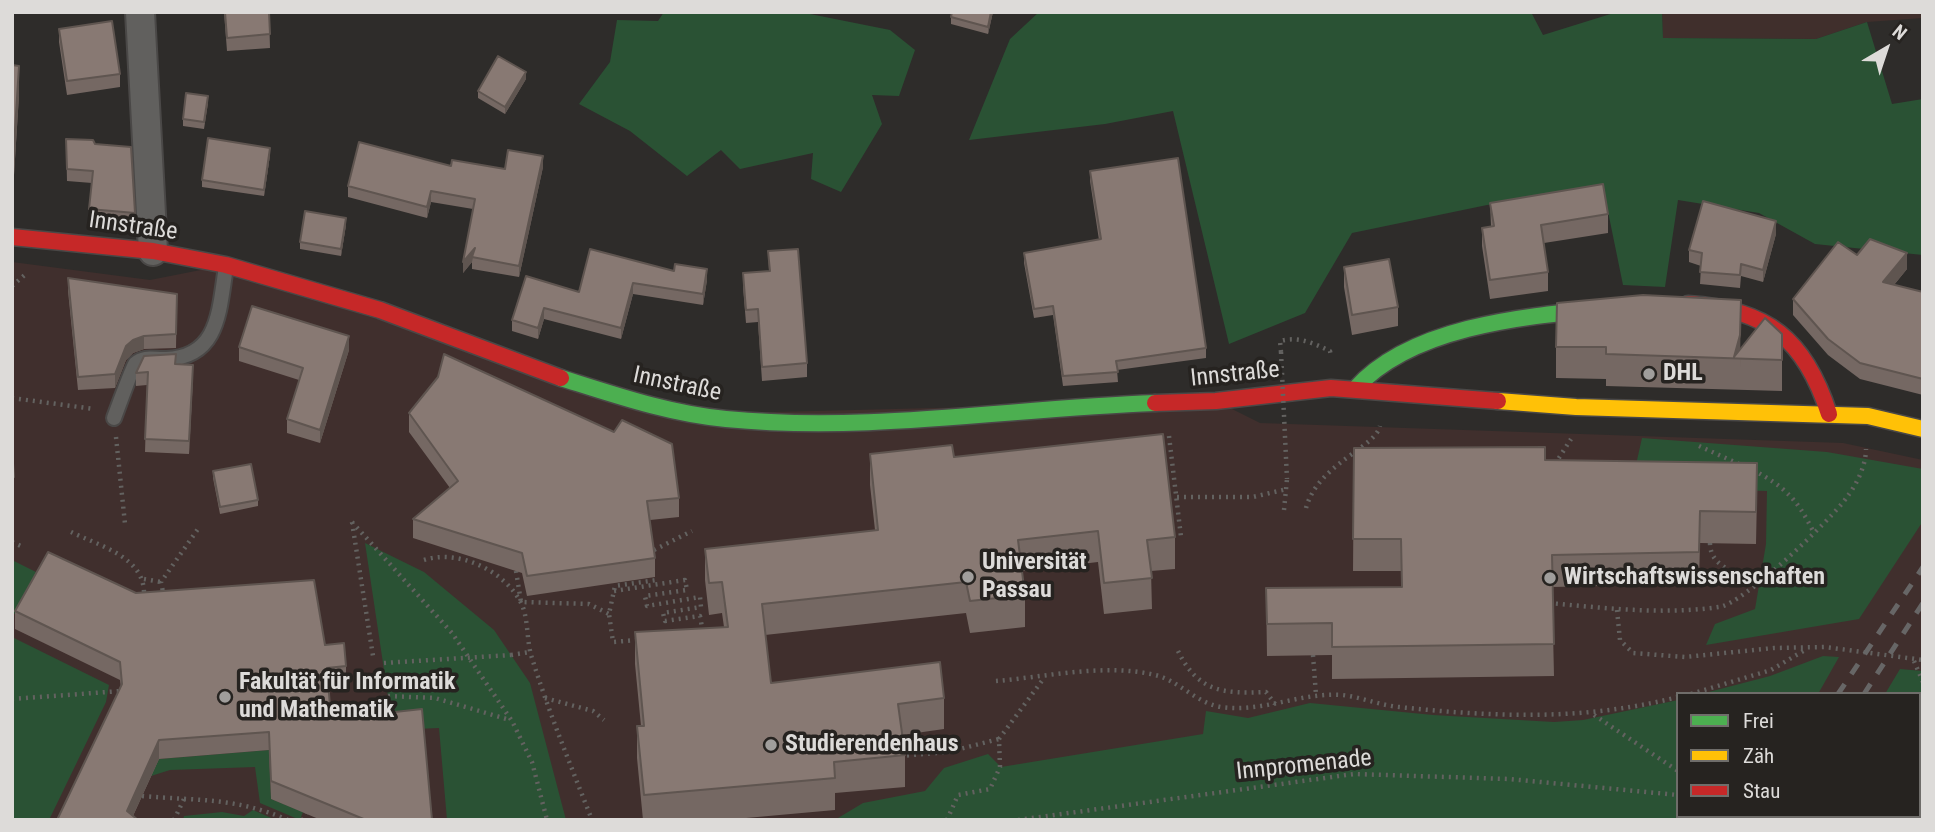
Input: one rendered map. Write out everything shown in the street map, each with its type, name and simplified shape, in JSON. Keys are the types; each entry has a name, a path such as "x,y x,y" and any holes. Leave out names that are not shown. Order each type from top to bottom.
{"street":[{"path":"140,12 153,251"},
{"name":"Innstraße","path":"12,237 153,251 226,265 380,310 550,374 628,399 725,419 912,421 1094,405 1216,401 1331,388 1576,407 1868,416 1923,429"},
{"path":"1669,304 1695,304 1750,312 1787,338 1808,360 1822,384 1829,414"},
{"path":"1355,389 1363,373 1413,347 1503,322 1632,306"}],"lane":[{"path":"114,418 132,365 145,358 168,359 194,353 210,340 218,314 226,265"}],"path":[{"path":"1284,510 1287,479 1280,341 1310,341 1330,351 1332,361"},
{"path":"12,398 92,408 114,418 125,524"},
{"path":"1553,469 1571,441 1576,407"},
{"path":"1678,410 1678,428 1683,437 1783,488 1799,503 1813,531"},
{"path":"1306,508 1328,471 1376,436"},
{"path":"1548,603 1617,610 1722,607 1760,583 1847,498 1866,462"},
{"path":"1174,464 1181,537"},
{"path":"1177,497 1253,497 1287,489"},
{"path":"373,656 352,522 452,633 512,721 532,762 547,820"},
{"path":"167,609 161,582 200,526"},
{"path":"654,550 692,531"},
{"path":"71,532 123,557 138,569 144,579 144,593"},
{"path":"1710,543 1710,554 1715,561 1760,583"},
{"path":"424,560 440,555 495,571 521,602 589,604 609,614"},
{"path":"516,571 530,652 544,698 592,820"},
{"path":"144,579 161,582"},
{"path":"638,640 613,642 609,614 615,586 657,580"},
{"path":"614,591 685,580 687,590 645,596 647,606 700,597 701,607 663,613 664,621 701,616 703,635 690,636"},
{"path":"1617,610 1620,640 1633,653 1685,657 1774,648 1806,650 1825,647 1914,661 1923,660"},
{"path":"1698,692 1771,670 1806,650"},
{"path":"1178,651 1189,673 1212,688 1237,694 1266,692 1275,704"},
{"path":"384,663 530,652"},
{"path":"1313,655 1317,695"},
{"path":"1914,661 1923,682"},
{"path":"996,681 1111,671 1156,675 1218,706 1247,709 1317,695 1343,695 1395,706 1493,715 1593,714 1676,697"},
{"path":"900,756 948,752 999,738 1044,678"},
{"path":"12,699 121,691"},
{"path":"388,695 435,698 512,721"},
{"path":"544,698 593,711 604,720"},
{"path":"1593,714 1676,770"},
{"path":"947,820 958,795 990,789 1000,767 999,738"},
{"name":"Innpromenade","path":"1018,820 1354,774 1509,779 1676,795"},
{"path":"142,796 222,800 245,804 288,820"},
{"path":"174,820 184,799"},
{"path":"303,820 306,813"}],"shaded area":[{"path":"1662,12 1923,12 1923,18 1867,22 1816,39 1663,38"},
{"name":"Universität Passau","path":"12,262 150,280 226,265 693,414 1216,401 1260,423 1843,443 1923,460 1923,820 1890,818 1921,818 1921,692 1676,692 1676,788 1018,820 12,820"}],"green space":[{"path":"664,12 800,12 890,30 915,50 899,96 872,95 882,124 841,192 811,179 813,153 740,169 721,150 687,176 630,131 579,104 610,62 617,20 658,21"},
{"path":"1039,12 1531,12 1543,35 1617,12 1662,12 1663,38 1816,39 1867,22 1892,104 1923,99 1923,255 1815,244 1759,213 1678,200 1665,287 1623,285 1604,192 1487,205 1352,233 1305,313 1229,344 1173,111 1105,124 969,140 1010,39"},
{"path":"1642,438 1827,452 1923,469 1923,521 1859,619 1706,645 1715,624 1755,609 1766,544 1767,491 1631,487"},
{"path":"365,543 424,572 494,630 530,683 566,820 447,820 439,728 393,730"},
{"path":"12,560 38,573 12,618"},
{"path":"12,637 109,685 106,702 49,820 12,820"},
{"path":"1823,656 1839,657 1819,692 1709,692 1770,676"},
{"path":"1900,669 1923,671 1923,820 1900,818 1921,818 1921,692 1886,692"},
{"path":"1676,700 1676,818 1748,818 1747,820 822,820 838,818 863,803 925,791 944,768 988,754 1001,767 1203,734 1206,711 1248,718 1310,703 1433,715 1554,722 1583,720"},
{"path":"269,750 271,799 303,812 300,820 260,803 255,767 170,770 151,776 159,759"},
{"path":"253,810 276,820 183,820 184,816 222,812 244,816"}],"building":[{"path":"225,12 269,12 270,34 227,38"},
{"path":"952,12 991,12 988,27 951,17"},
{"path":"112,21 120,74 67,81 59,29"},
{"path":"498,56 526,72 505,107 478,91"},
{"path":"12,65 19,66 14,146 12,146"},
{"path":"186,93 208,96 204,122 183,119"},
{"path":"208,138 270,148 264,190 202,180"},
{"path":"66,139 93,140 95,144 131,147 135,213 89,209 93,171 67,169"},
{"path":"359,142 451,166 452,160 505,169 508,150 543,156 519,266 472,257 475,248 463,262 475,199 431,191 427,207 348,186"},
{"path":"1178,158 1206,348 1116,361 1118,372 1063,376 1053,306 1034,309 1024,253 1101,239 1090,171"},
{"path":"1603,184 1608,214 1541,225 1548,272 1490,280 1482,228 1494,226 1490,203"},
{"path":"1703,201 1776,221 1763,270 1741,264 1740,275 1700,272 1702,253 1689,250"},
{"path":"305,211 346,218 341,249 300,242"},
{"path":"1870,239 1907,253 1883,282 1923,292 1923,379 1860,363 1828,339 1793,299 1838,242 1857,255"},
{"path":"590,249 674,271 675,264 707,269 703,294 633,283 621,328 544,308 538,328 512,320 526,276 579,292"},
{"path":"798,249 807,363 762,367 758,309 746,310 743,273 770,271 768,251"},
{"path":"1389,259 1398,307 1352,315 1344,267"},
{"path":"68,278 177,294 176,334 144,336 133,340 126,346 115,374 78,377"},
{"path":"1643,295 1741,300 1740,335 1734,357 1765,318 1782,334 1782,360 1606,354 1606,347 1556,347 1557,303"},
{"path":"252,306 349,336 320,430 287,419 303,368 239,347"},
{"path":"176,354 175,364 193,365 189,441 145,439 148,372 136,373 144,356"},
{"path":"444,354 614,432 622,420 672,444 679,498 647,501 655,558 527,576 522,553 413,519 458,481 409,413 438,377"},
{"path":"1163,434 1175,537 1147,540 1152,578 1104,583 1098,531 1018,540 1025,595 970,601 966,582 762,604 771,683 940,662 944,698 898,704 905,755 834,762 835,778 644,795 637,726 644,726 635,632 728,627 722,582 709,583 705,549 878,530 870,454 952,445 954,457"},
{"name":"Wirtschaftswissenschaften","path":"1545,447 1545,460 1757,463 1756,512 1700,511 1699,552 1552,555 1554,644 1332,647 1332,623 1267,624 1266,588 1402,587 1401,539 1353,539 1354,448"},
{"path":"251,464 258,500 220,507 213,471"},
{"name":"Fakultät für Informatik und Mathematik","path":"48,552 136,593 314,580 325,645 344,643 346,666 327,668 331,719 422,709 432,820 366,820 271,781 269,732 159,740 127,811 138,820 57,820 122,684 120,662 15,611"}],"railway":[{"path":"1839,692 1923,567"},
{"path":"1865,692 1923,603"}],"traffic: fast":[{"path":"1355,389 1379,367 1408,350 1439,337 1509,320 1610,308"},
{"path":"561,378 684,413 780,423 887,421 1155,403"}],"traffic: slow":[{"path":"1498,401 1576,407 1868,416 1923,429"}],"traffic: jam":[{"path":"12,237 153,251 226,265 380,310 561,378"},
{"path":"1688,304 1740,313 1761,321 1779,333 1795,348 1808,366 1829,414"},
{"path":"1155,403 1216,401 1331,388 1498,401"}],"place":[{"name":"DHL","path":"1649,374"},
{"name":"Universität Passau","path":"968,577"},
{"name":"Wirtschaftswissenschaften","path":"1550,578"},
{"name":"Fakultät für Informatik und Mathematik","path":"225,697"},
{"name":"Studierendenhaus","path":"771,745"}]}
